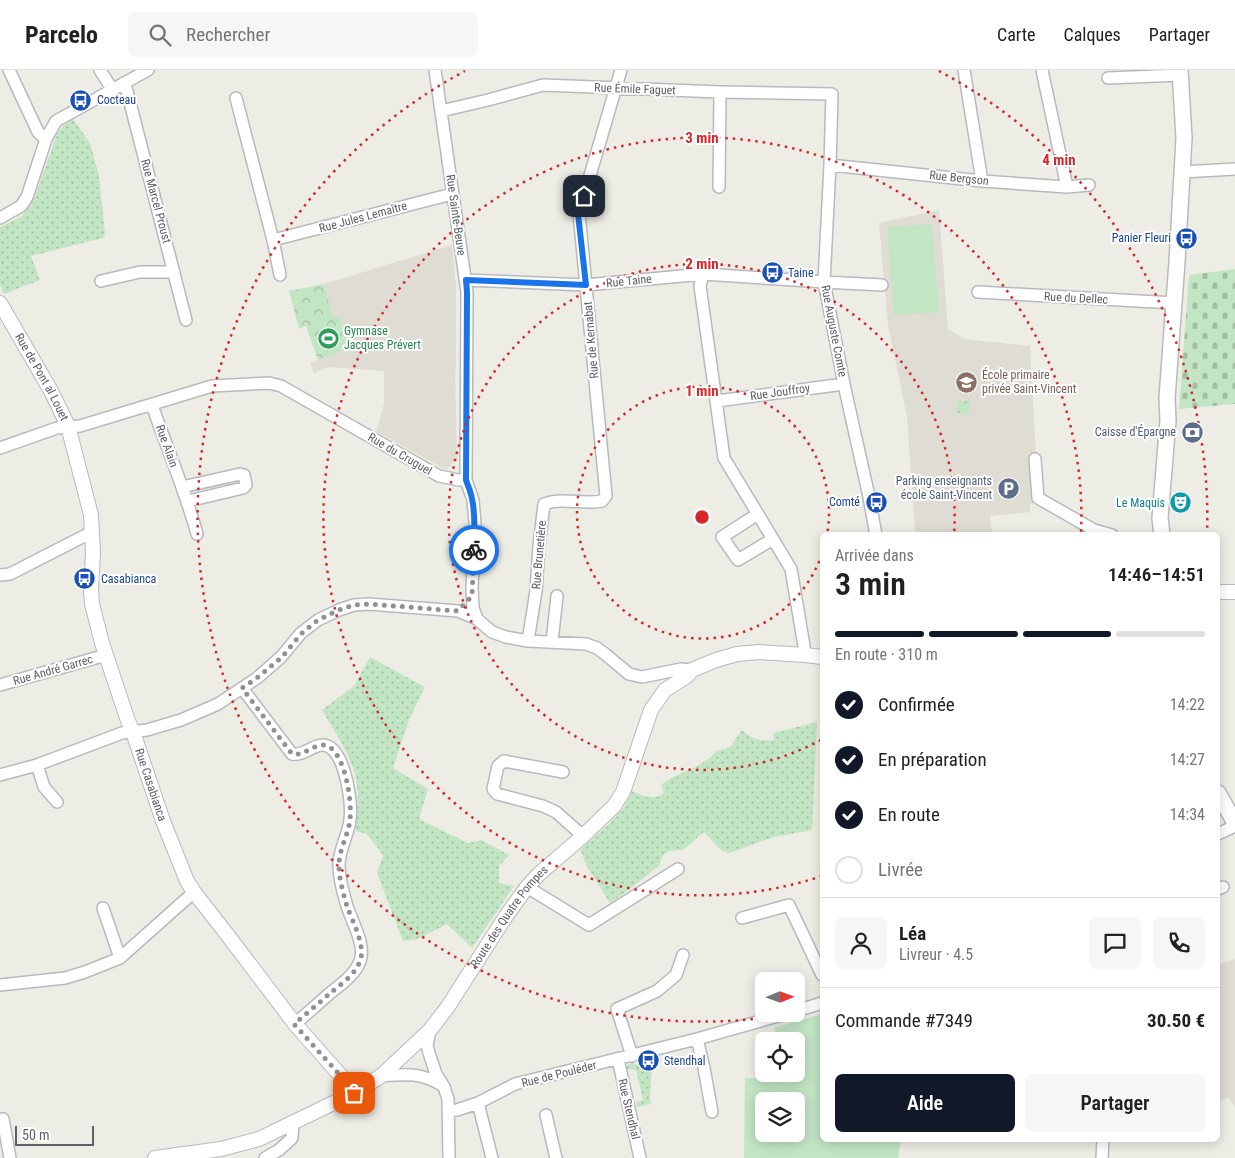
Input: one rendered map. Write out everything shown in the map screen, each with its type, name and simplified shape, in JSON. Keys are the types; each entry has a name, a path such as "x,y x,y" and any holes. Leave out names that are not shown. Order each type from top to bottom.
{"main road":[{"path":"1162,532 1160,518 1168,420 1167,398 1184,138 1180,72"},
{"path":"1220,797 1235,825"}],"street":[{"path":"9,70 38,132 46,139"},
{"path":"100,70 112,89"},
{"path":"0,218 21,206 27,197 46,139 56,121 148,70"},
{"name":"Rue Sainte-Beuve","path":"435,70 467,292 466,480"},
{"name":"Rue de Kernabat","path":"606,496 578,214 621,70"},
{"path":"964,70 982,181"},
{"path":"1042,70 1067,186"},
{"path":"1108,78 1180,72"},
{"name":"Rue Marcel Proust","path":"124,83 186,320"},
{"name":"Rue Émile Faguet","path":"441,111 543,85 832,94"},
{"path":"719,187 720,92"},
{"name":"Rue Auguste Comte","path":"832,94 824,282 875,532"},
{"path":"236,98 273,240 280,275"},
{"name":"Rue Bergson","path":"830,165 982,181 1067,186 1089,185"},
{"path":"1182,172 1235,169"},
{"name":"Rue Jules Lemaître","path":"273,240 452,194"},
{"path":"101,281 140,272 174,272"},
{"path":"703,274 700,286 724,458 791,569 805,655"},
{"name":"Rue Taine","path":"466,280 586,285 703,274 882,285"},
{"name":"Rue du Dellec","path":"978,292 1174,303"},
{"name":"Rue de Pont al Louet","path":"0,303 51,391 68,426"},
{"name":"Rue du Cruguel","path":"0,448 57,428 80,426 212,386 269,383 281,386 439,476 466,480"},
{"name":"Rue Jouffroy","path":"717,401 844,384"},
{"name":"Rue Alain","path":"152,404 188,501 197,534"},
{"name":"Rue Casabianca","path":"68,426 91,515 93,553 92,604 106,655 128,721 163,821 187,881 294,1024 354,1093"},
{"path":"1035,459 1038,498 1094,530 1101,532"},
{"path":"182,487 240,474 244,475 246,484 243,488 188,501"},
{"path":"466,480 472,500 475,523 472,596 476,618"},
{"name":"Rue Brunetière","path":"528,641 536,591 544,504 554,501 594,503 602,501 606,496"},
{"path":"758,514 722,537 738,560 773,538"},
{"path":"0,575 10,574 92,532"},
{"path":"1220,592 1235,592"},
{"path":"458,611 472,596"},
{"path":"552,642 558,596"},
{"path":"0,775 37,765 122,733 147,730 181,720 218,704 257,678 282,657 301,634 318,620 354,605 369,604 458,611 476,618 492,632 506,637 528,641 586,644 597,648 629,674 642,677 681,669 692,670"},
{"name":"Route des Quatre Pompes","path":"155,1158 221,1153 259,1139 293,1123 354,1093 382,1076 430,1030 457,994 506,916 527,887 614,806 623,792 651,710 665,690 687,676 692,670 737,654 759,652 820,657"},
{"name":"Rue André Garrec","path":"0,685 106,655"},
{"path":"242,688 292,754 298,755 323,745 333,749 341,763 350,802 350,822 340,851 339,864 347,905 362,950 361,959 350,976 294,1024"},
{"path":"563,772 504,761 498,766 493,789 497,794 543,806 556,812 583,836"},
{"path":"37,765 44,787 57,802"},
{"path":"1220,833 1235,825"},
{"path":"527,887 589,925 678,869"},
{"path":"0,985 65,978 120,958 194,892"},
{"path":"742,918 789,905 820,972"},
{"path":"103,908 120,958"},
{"path":"632,1056 617,1009 657,991 676,975 683,955"},
{"path":"805,1008 820,1004"},
{"name":"Rue de Pouléder","path":"448,1111 478,1103 515,1084 632,1056 757,1022"},
{"path":"430,1030 427,1046 436,1074 444,1087 448,1099 449,1158"},
{"path":"697,1039 712,1112"},
{"name":"Rue Stendhal","path":"618,1059 640,1158"},
{"path":"382,1076 415,1075 434,1080 444,1087"},
{"path":"478,1103 492,1158"},
{"path":"546,1115 556,1158"},
{"path":"3,1119 10,1158"},
{"path":"265,1158 279,1150 292,1138 293,1123"},
{"path":"1102,1158 1104,1142"}],"shaded area":[{"name":"École primaire privée Saint-Vincent","path":"939,210 948,329 964,339 1030,346 1036,456 1036,503 1030,504 1030,512 990,516 992,532 915,532 907,417 888,325 879,223"},
{"path":"452,245 456,286 455,373 457,459 446,470 376,431 384,404 384,371 328,367 314,373 310,363 349,349 339,316 333,317 324,284"},
{"path":"1235,959 1235,1108 1229,1097 1220,1101 1220,964"}],"green space":[{"path":"73,119 90,143 99,176 105,234 103,238 31,256 40,280 4,294 0,285 0,227 21,217 33,202 57,134 63,126"},
{"path":"932,224 939,312 894,315 887,227"},
{"path":"1235,269 1235,404 1179,409 1189,275"},
{"path":"324,284 333,317 340,316 349,349 318,360 306,326 299,329 289,291"},
{"path":"957,401 969,401 969,413 957,413"},
{"path":"370,657 425,687 409,720 393,768 428,789 419,819 468,843 481,840 509,855 499,866 499,883 514,886 472,948 447,924 418,939 403,941 377,873 383,855 367,834 356,831 358,795 355,774 343,746 322,710 354,686"},
{"path":"817,722 812,830 774,837 729,853 722,851 704,832 683,850 671,851 665,854 660,865 610,903 588,868 580,850 611,822 624,807 632,791 648,797 656,797 664,793 661,785 673,777 696,767 711,757 716,751 731,746 742,730 757,739 774,740 773,733"},
{"path":"820,1015 820,1142 901,1142 898,1158 744,1158 745,1078 755,1078 755,1082 805,1082 805,1032 775,1032 774,1028 795,1022 805,1022 805,1019"},
{"path":"632,1063 637,1065 652,1063 651,1104 637,1107 636,1102 643,1100 636,1070 627,1069 626,1066"}],"way so far":[{"path":"354,1093 294,1024 350,976 361,959 362,950 347,905 339,864 340,851 350,822 350,802 346,779 341,763 333,749 323,745 298,755 292,754 242,688 282,657 301,634 318,620 339,610 354,605 369,604 458,611 472,596 474,550"}],"place":[{"name":"Cocteau","path":"81,100"},
{"name":"Panier Fleuri","path":"1187,238"},
{"name":"Taine","path":"772,273"},
{"name":"Gymnase Jacques Prévert","path":"328,338"},
{"name":"École primaire privée Saint-Vincent","path":"966,382"},
{"name":"Caisse d'Épargne","path":"1192,432"},
{"name":"Parking enseignants école Saint-Vincent","path":"1008,488"},
{"name":"Comté","path":"876,502"},
{"name":"Le Maquis","path":"1181,503"},
{"name":"Casabianca","path":"85,579"},
{"name":"Stendhal","path":"648,1061"}],"route":[{"path":"474,550 474,512 466,480 466,280 586,285 578,214 584,196"}]}
